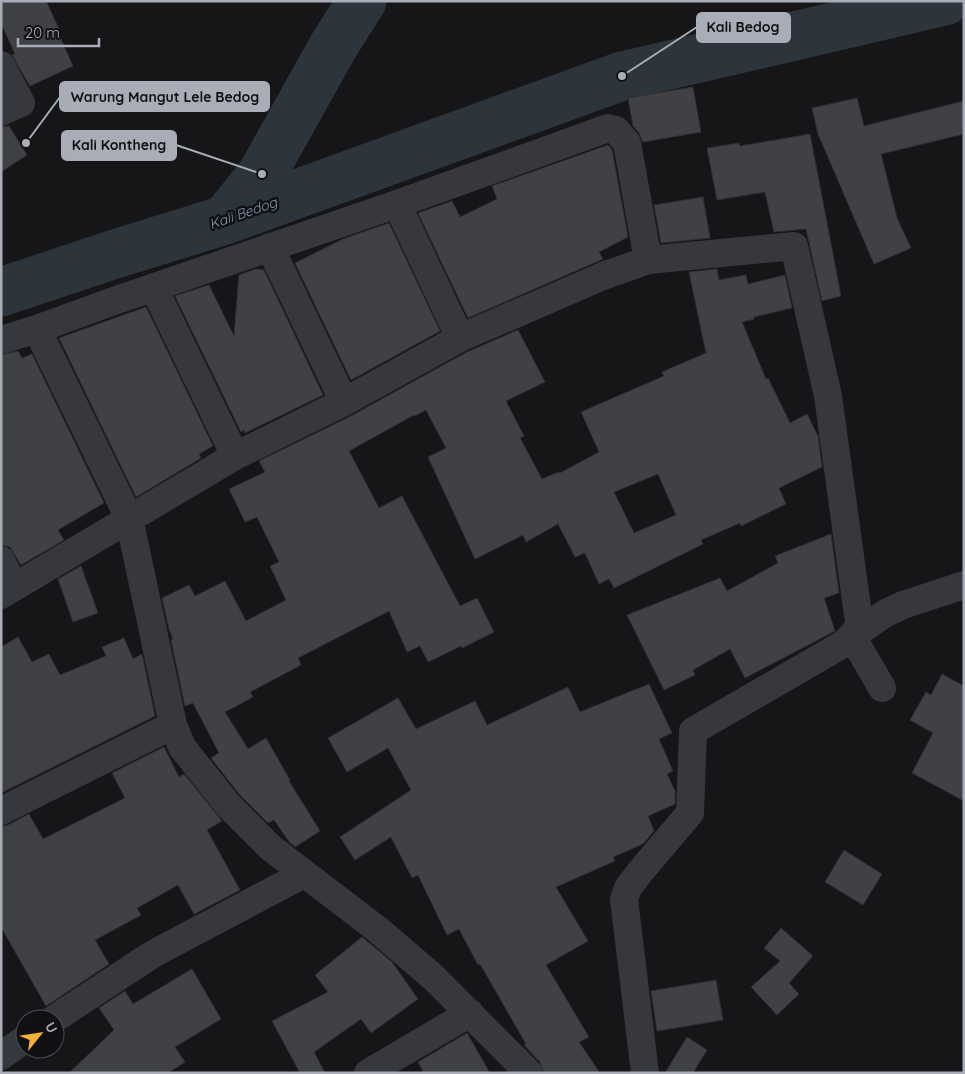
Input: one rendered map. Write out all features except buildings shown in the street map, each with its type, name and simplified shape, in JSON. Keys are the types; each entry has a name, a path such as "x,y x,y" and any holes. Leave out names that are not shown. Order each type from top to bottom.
{"street":[{"path":"1,65 11,108"},
{"path":"1,340 397,204 608,128 616,130 627,143 648,260"},
{"path":"397,204 460,338"},
{"path":"1,560 8,591 235,456 344,402 460,338 603,276 648,260 794,246 828,396 859,622 857,630 845,643 693,731 690,813 640,872 628,888 624,899 645,1073"},
{"path":"270,247 344,402"},
{"path":"154,288 235,456"},
{"path":"37,329 129,518 173,725 182,748 228,805 271,848 377,929 433,977 529,1073"},
{"path":"852,636 886,613 903,605 964,585"},
{"path":"852,636 882,688"},
{"path":"1,811 173,725"},
{"path":"65,1012 153,954 304,874"},
{"path":"368,1073 470,1013"},
{"path":"1,1056 15,1046"}],"waterway":[{"path":"225,220 262,174 334,45 362,1"},
{"name":"Kali Bedog","path":"1,292 225,220 622,76 945,1"}],"place":[{"name":"Kali Bedog","path":"622,76"},
{"name":"Warung Mangut Lele Bedog","path":"26,143"},
{"name":"Kali Kontheng","path":"262,174"}]}
